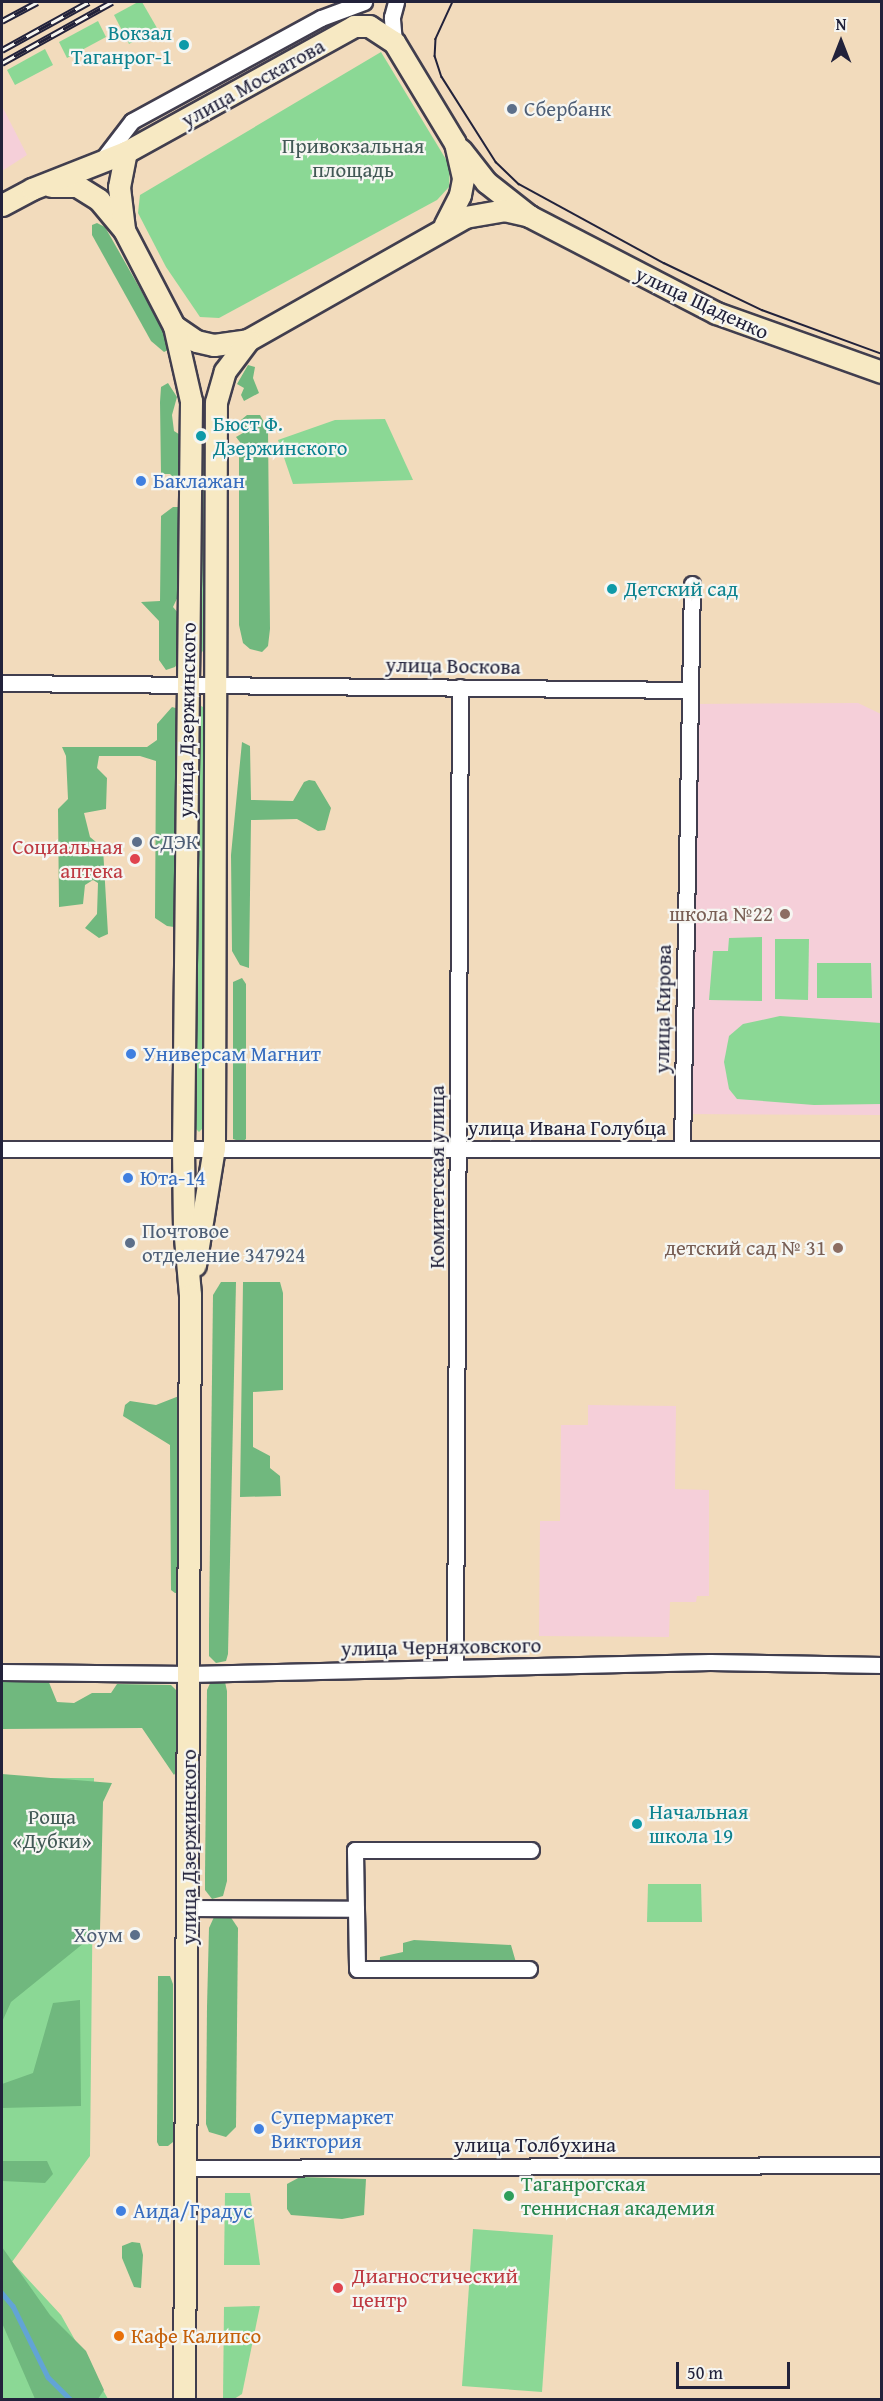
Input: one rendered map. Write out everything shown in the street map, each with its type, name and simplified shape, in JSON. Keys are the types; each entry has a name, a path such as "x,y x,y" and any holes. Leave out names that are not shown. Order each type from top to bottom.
{"main road":[{"path":"32,189 66,184 85,189 124,230 174,326 196,341 213,345 248,340 445,225 460,195 463,179 456,142 394,42 369,26 354,26"},
{"name":"улица Москатова","path":"2,206 32,189 126,152 354,26"},
{"name":"улица Щаденко","path":"456,142 486,182 529,216 716,313 882,372"},
{"path":"124,230 119,187 126,152"},
{"name":"улица Щаденко","path":"445,225 484,212 504,210 529,216"},
{"name":"улица Дзержинского","path":"174,326 191,400 183,1148 184,1226 190,1295 188,2168 184,2400"},
{"name":"улица Дзержинского","path":"190,1295 214,1148 218,684 216,402 225,371 248,340"}],"street":[{"name":"улица Москатова","path":"354,26 366,2"},
{"name":"улица Москатова","path":"102,160 132,120 321,18 366,2"},
{"path":"394,42 392,17 396,2"},
{"path":"126,152 132,120"},
{"name":"улица Кирова","path":"682,1149 692,584"},
{"path":"2,683 187,684"},
{"name":"улица Воскова","path":"187,684 689,690"},
{"name":"Комитетская улица","path":"455,1667 460,687"},
{"name":"улица Ивана Голубца","path":"2,1149 882,1149"},
{"name":"улица Черняховского","path":"2,1672 189,1674 710,1662 882,1665"},
{"path":"529,1969 357,1969 355,1850 531,1850"},
{"path":"189,1908 356,1909"},
{"name":"улица Толбухина","path":"188,2168 882,2165"}],"shaded area":[{"path":"2,106 27,155 2,171"},
{"name":"школа №22","path":"858,703 881,714 881,1115 686,1114 690,704"},
{"path":"588,1405 676,1406 675,1489 709,1490 709,1596 697,1596 696,1602 670,1602 669,1637 539,1636 540,1521 560,1521 561,1425 588,1425"}],"green space":[{"path":"142,2 157,28 129,44 114,15"},
{"path":"98,21 106,37 67,58 59,42"},
{"path":"45,49 53,65 15,85 7,70"},
{"name":"Привокзальная площадь","path":"381,52 450,166 449,187 437,200 219,318 200,317 166,267 138,213 140,195"},
{"path":"97,223 105,227 164,331 168,350 164,352 151,341 92,235 92,225"},
{"path":"248,365 255,367 253,378 259,393 244,401 241,395 244,388 237,384"},
{"path":"168,383 177,397 172,415 174,431 185,438 184,480 179,483 170,474 161,474 161,387"},
{"path":"247,415 260,415 268,429 270,629 268,646 262,652 250,649 243,643 239,625 239,457 246,450 236,437 243,433 241,420"},
{"path":"385,419 413,480 293,484 278,440 335,420"},
{"path":"197,441 207,441 206,648 201,653 196,648"},
{"path":"173,507 179,507 182,522 182,588 173,607 179,614 180,660 175,667 166,670 159,660 159,621 141,602 160,601 161,516"},
{"path":"201,706 207,709 204,1127 199,1132 194,1127 195,709"},
{"path":"172,707 179,709 177,921 174,927 167,926 155,918 156,761 140,756 99,756 97,768 107,778 106,809 84,813 90,837 103,848 108,934 99,938 85,928 97,914 98,883 93,880 85,885 83,904 59,907 58,809 68,799 66,756 62,747 147,747 157,740 157,724"},
{"path":"242,742 250,746 251,800 293,801 304,782 309,780 315,781 331,808 325,830 318,831 297,819 251,820 249,968 240,965 232,951 231,855"},
{"path":"762,937 762,1001 709,1000 713,951 728,951 729,938"},
{"path":"775,939 809,939 808,1000 775,999"},
{"path":"817,963 871,963 872,998 817,998"},
{"path":"242,978 246,984 246,1139 242,1142 233,1139 233,982"},
{"path":"780,1016 881,1023 881,1104 814,1105 737,1099 729,1089 724,1062 729,1036 743,1024"},
{"path":"221,1282 236,1282 228,1654 226,1661 216,1663 209,1656 213,1295"},
{"path":"243,1282 280,1282 283,1293 283,1390 253,1392 253,1447 270,1456 270,1468 280,1476 281,1496 240,1497"},
{"path":"179,1396 181,1593 175,1593 171,1590 170,1445 123,1416 125,1405 130,1401 156,1405"},
{"path":"212,1679 225,1682 227,1691 227,1881 223,1896 212,1899 205,1890 205,1875 207,1690"},
{"path":"48,1680 57,1702 74,1703 92,1693 111,1693 117,1684 171,1685 179,1693 180,1766 174,1775 142,1728 2,1729 2,1682"},
{"name":"Роща «Дубки»","path":"2,1774 112,1783 103,1802 100,1930 11,2002 2,2022"},
{"path":"9,1778 94,1778 90,2156 12,2262 61,2315 108,2399 2,2399 2,2022"},
{"path":"648,1884 701,1884 702,1922 647,1922"},
{"path":"230,1916 238,1928 236,2127 226,2137 209,2132 206,2124 207,2007 209,1928 214,1917"},
{"path":"414,1940 511,1945 519,1973 507,1979 379,1973 380,1957 403,1952 403,1943"},
{"path":"158,1976 170,1976 173,1984 173,2142 168,2146 159,2146 157,2142"},
{"path":"80,2000 81,2106 2,2108 2,2084 33,2073 53,2003"},
{"path":"2,2161 47,2161 53,2174 45,2183 2,2181"},
{"path":"300,2177 366,2179 364,2215 342,2219 291,2215 287,2209 287,2184"},
{"path":"225,2193 250,2193 260,2265 224,2265"},
{"path":"473,2229 553,2235 542,2392 462,2386"},
{"path":"132,2242 140,2243 143,2255 141,2288 134,2287 122,2258 122,2246"},
{"path":"2,2247 50,2315 86,2351 104,2390 98,2399 35,2399 2,2323"},
{"path":"260,2306 242,2394 234,2399 223,2399 224,2307"}],"waterway":[{"path":"2,2293 13,2306 48,2377 71,2400"}],"tram line":[{"path":"453,2 436,39 435,56 442,77 496,162 519,184 664,263 762,310 882,354"}],"railway":[{"path":"2,21 37,2"},
{"path":"2,50 89,2"},
{"path":"2,63 112,2"}],"place":[{"name":"Вокзал Таганрог-1","path":"184,45"},
{"name":"Сбербанк","path":"512,109"},
{"name":"Бюст Ф. Дзержинского","path":"201,436"},
{"name":"Баклажан","path":"141,481"},
{"name":"Детский сад","path":"612,589"},
{"name":"СДЭК","path":"137,842"},
{"name":"Социальная аптека","path":"135,859"},
{"name":"школа №22","path":"785,914"},
{"name":"Универсам Магнит","path":"131,1054"},
{"name":"Юта-14","path":"128,1178"},
{"name":"Почтовое отделение 347924","path":"130,1243"},
{"name":"детский сад № 31","path":"838,1248"},
{"name":"Начальная школа 19","path":"637,1824"},
{"name":"Хоум","path":"135,1935"},
{"name":"Супермаркет Виктория","path":"259,2129"},
{"name":"Таганрогская теннисная академия","path":"509,2196"},
{"name":"Аида/Градус","path":"121,2211"},
{"name":"Диагностический центр","path":"338,2288"},
{"name":"Кафе Калипсо","path":"119,2336"}]}
